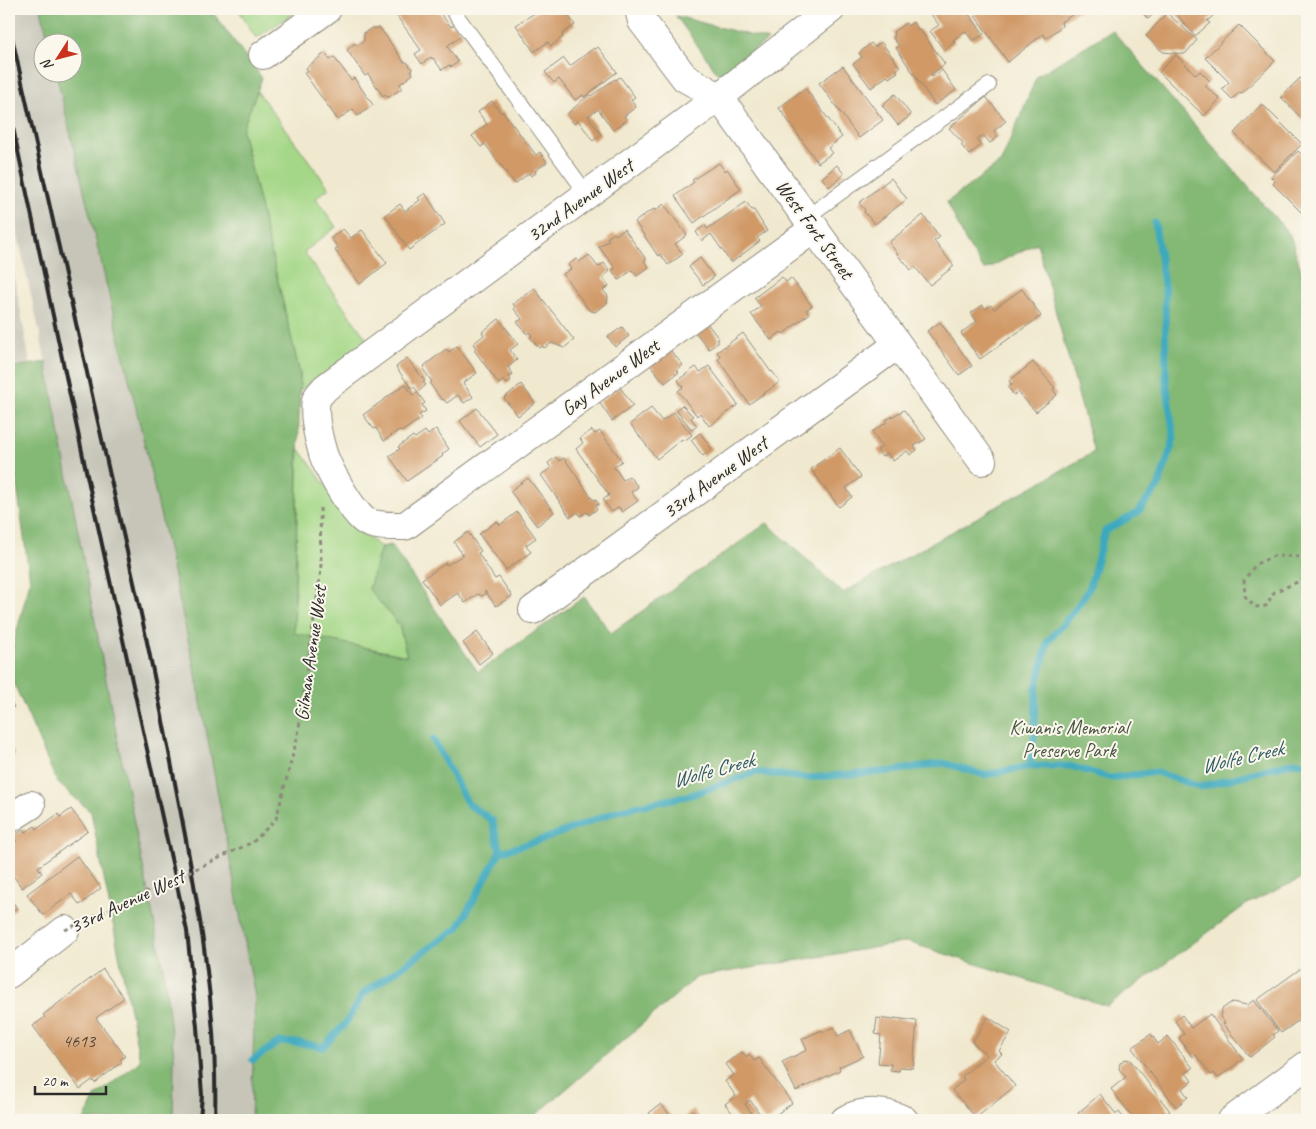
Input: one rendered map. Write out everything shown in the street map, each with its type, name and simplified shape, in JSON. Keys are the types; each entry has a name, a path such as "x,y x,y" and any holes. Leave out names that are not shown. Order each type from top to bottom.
{"street":[{"path":"263,55 327,9"},
{"name":"West Fort Street","path":"639,9 642,21 685,78 719,97 982,461"},
{"name":"32nd Avenue West","path":"405,526 382,526 366,522 352,507 322,452 315,411 316,398 325,388 719,97 831,9"},
{"name":"Gay Avenue West","path":"405,526 811,222"},
{"name":"33rd Avenue West","path":"533,610 898,345"},
{"name":"33rd Avenue West","path":"9,974 66,930"},
{"path":"1232,1120 1307,1065"},
{"path":"844,1120 870,1113 895,1117"}],"lane":[{"path":"452,9 587,194"},
{"path":"811,222 989,85"}],"path":[{"name":"Gilman Avenue West","path":"253,842 276,819 298,735 321,569 319,496"},
{"path":"1307,557 1274,556 1256,564 1244,580 1245,596 1255,607 1266,606 1274,592 1307,578"},
{"name":"33rd Avenue West","path":"66,930 253,842"}],"shaded area":[{"path":"9,9 41,9 47,32 32,32 32,82 58,82 146,450 196,675 255,997 251,1120 173,1120 92,609 43,348 9,196"},
{"path":"9,246 30,364 9,368"}],"green space":[{"name":"Kiwanis Memorial Preserve Park","path":"41,9 210,9 262,78 242,130 300,374 294,633 407,656 399,625 369,589 381,547 391,545 478,672 584,597 611,633 767,523 843,593 1094,452 1037,243 984,270 965,240 947,202 1001,162 1037,76 1112,30 1290,235 1307,289 1307,876 1247,904 1107,1006 908,942 697,977 530,1120 251,1120 255,997 196,675 146,450 58,82 82,82 82,32 47,32"},
{"path":"238,9 291,9 294,13 256,38"},
{"path":"676,16 768,40 719,75"},
{"path":"257,91 329,188 316,198 336,227 304,252 368,341 300,390 300,374 242,130"},
{"path":"46,362 112,712 163,966 174,1056 173,1120 84,1120 95,1097 140,1061 91,812 57,782 9,672 9,661 30,581 9,428 9,368"},
{"path":"299,448 357,530 381,547 369,589 399,625 407,656 294,634"}],"building":[{"path":"396,9 437,9 451,27 454,24 463,35 447,46 458,62 442,70 431,57 422,64 415,54 421,50 396,15 399,13"},
{"path":"541,9 570,9 566,12 575,25 562,34 563,37 551,46 548,42 534,52 516,25"},
{"path":"927,9 965,9 984,34 973,41 965,31 944,50 930,31 939,25"},
{"path":"970,9 1081,9 1061,22 1062,26 1046,38 1043,34 1008,62"},
{"path":"1139,9 1159,9 1148,19"},
{"path":"1177,9 1221,9 1207,21 1210,23 1195,36 1174,11"},
{"path":"1167,13 1197,40 1185,54 1163,52 1146,36"},
{"path":"913,22 945,64 930,75 932,77 942,70 956,90 935,105 896,48 899,46 893,38 895,36 893,32 906,23 908,26"},
{"path":"1239,25 1275,61 1242,93 1240,92 1232,99 1222,89 1229,82 1205,58"},
{"path":"372,28 380,28 404,62 407,62 412,69 413,74 400,84 402,88 389,97 385,94 383,96 368,74 365,76 347,50 355,43 357,46 364,41 364,33"},
{"path":"881,42 900,67 896,70 898,72 889,78 887,76 871,88 853,64 862,57 859,53 871,43 875,47"},
{"path":"598,47 617,72 584,97 583,95 575,100 559,79 554,83 545,72 564,58 570,66"},
{"path":"325,53 330,60 334,57 351,80 354,78 373,105 358,116 353,109 338,120 304,73 308,71 306,68"},
{"path":"1176,55 1196,75 1200,71 1210,81 1205,86 1220,99 1204,116 1159,72"},
{"path":"843,66 883,120 859,138 819,83"},
{"path":"620,77 635,97 631,100 636,107 624,116 627,120 613,130 598,109 588,116 601,134 593,141 578,120 574,124 567,114 590,94 591,96"},
{"path":"1300,78 1307,84 1307,124 1281,97"},
{"path":"805,88 842,137 828,148 832,153 818,163 779,108"},
{"path":"895,94 911,115 898,125 882,105"},
{"path":"986,97 1006,121 994,131 998,137 990,143 983,135 977,140 981,145 969,155 961,145 963,143 949,128"},
{"path":"492,101 501,113 503,112 536,155 540,152 547,162 535,171 536,173 531,176 529,173 515,184 485,144 481,147 472,136 487,124 478,112"},
{"path":"1262,104 1302,144 1274,172 1234,133"},
{"path":"1298,151 1302,155 1305,153 1307,155 1307,218 1273,184 1275,181 1271,177"},
{"path":"719,163 725,171 727,169 741,189 694,223 675,196 694,182 692,180"},
{"path":"837,165 844,174 829,187 822,178"},
{"path":"891,178 907,199 875,224 859,203"},
{"path":"425,193 445,224 409,250 385,215 400,204 405,211 420,200 418,198"},
{"path":"746,202 754,210 767,231 757,238 760,241 731,263 711,234 702,241 696,232 705,225 707,229"},
{"path":"664,204 687,235 675,244 683,254 668,265 660,254 658,256 635,222"},
{"path":"923,215 940,237 934,241 954,266 930,285 915,267 911,270 903,262 889,242"},
{"path":"343,229 351,238 362,230 387,263 360,284 335,250 338,248 331,238"},
{"path":"624,229 646,259 644,261 649,267 637,276 632,270 619,280 612,270 615,268 599,247 609,240 607,238 614,233 616,235"},
{"path":"589,255 598,267 604,263 610,271 603,277 609,286 603,290 608,296 607,303 595,312 589,310 563,274 571,269 568,265 576,259 579,262"},
{"path":"700,258 714,277 703,285 689,267"},
{"path":"782,277 786,282 791,278 812,306 806,310 809,314 783,334 781,332 771,340 751,314 761,306 754,298"},
{"path":"534,288 574,340 564,348 552,343 544,348 543,346 539,348 530,337 532,336 529,332 527,334 517,322 522,319 514,309 513,304"},
{"path":"1022,289 1041,316 980,359 961,333 977,321 971,313 983,305 986,309 991,305 994,309"},
{"path":"499,319 518,344 510,350 517,360 508,367 513,374 509,377 511,380 507,384 504,380 499,384 474,350 476,348 473,344 484,335 482,332"},
{"path":"940,322 972,366 959,375 927,331"},
{"path":"707,323 719,339 717,340 719,342 709,349 691,327"},
{"path":"622,327 629,336 615,347 608,337"},
{"path":"743,333 780,382 749,404 718,359 721,357 717,352"},
{"path":"457,346 477,373 463,383 473,397 464,403 458,395 447,403 442,400 430,384 432,382 423,369 424,366 446,349 449,352"},
{"path":"669,349 683,365 677,370 679,372 665,383 650,365"},
{"path":"407,358 425,381 423,382 426,385 418,392 414,387 411,388 396,367"},
{"path":"1033,362 1055,388 1053,389 1057,395 1036,412 1018,392 1014,395 1008,387 1012,385 1009,381"},
{"path":"709,366 738,405 709,426 700,413 697,416 678,391 683,387 678,380 696,367 700,372"},
{"path":"405,384 413,395 417,392 425,403 422,405 426,411 419,415 422,418 401,432 399,430 384,441 376,428 374,429 363,415"},
{"path":"521,384 535,403 518,416 504,398"},
{"path":"620,387 633,406 612,421 599,402"},
{"path":"682,405 693,416 691,418 697,426 692,430 676,410"},
{"path":"477,408 497,434 480,447 460,421"},
{"path":"651,408 662,421 674,412 692,435 684,441 682,439 657,459 630,424"},
{"path":"904,410 926,439 914,446 917,450 910,455 907,451 893,461 887,453 882,457 877,450 882,447 872,432 887,422 886,420"},
{"path":"436,429 449,449 442,454 443,456 407,481 389,456 400,449 398,447 413,436 415,438 425,431 428,435"},
{"path":"592,430 595,434 600,431 622,461 614,467 623,480 629,476 638,487 631,492 638,501 622,512 619,507 612,512 603,500 609,495 576,449 583,443 580,438"},
{"path":"700,433 712,449 703,456 691,440"},
{"path":"840,448 861,477 846,488 852,497 839,507 811,469"},
{"path":"556,457 559,461 564,458 593,500 595,499 599,504 595,506 597,509 589,515 587,512 580,516 578,512 570,517 541,475 551,468 548,463"},
{"path":"528,478 554,512 537,526 510,491"},
{"path":"517,512 536,538 526,545 531,552 506,570 479,534 497,521 500,525"},
{"path":"468,532 481,551 478,553 495,579 499,577 512,596 496,606 485,591 485,594 482,596 478,594 465,603 458,593 440,605 422,579 446,563 447,565 463,555 454,542"},
{"path":"477,632 493,653 479,664 463,643"},
{"path":"9,699 14,707 9,711"},
{"path":"9,746 15,755 9,759"},
{"path":"71,809 88,831 38,867 42,873 22,888 12,874 10,876 9,874 9,847 17,841 14,836 24,829 26,832 35,826 37,829 58,814 60,817"},
{"path":"77,856 101,888 80,905 71,894 43,915 27,894"},
{"path":"9,897 17,908 9,914"},
{"path":"1307,964 1307,1007 1299,1013 1302,1018 1281,1033 1257,1000"},
{"path":"103,969 124,998 96,1018 125,1056 120,1060 122,1062 95,1083 92,1080 80,1089 33,1026 45,1017 43,1015"},
{"path":"1254,1000 1278,1031 1273,1035 1275,1037 1250,1057 1223,1024 1225,1023 1220,1017 1222,1009 1232,1002 1247,1005"},
{"path":"1210,1014 1243,1059 1218,1078 1214,1073 1211,1075 1196,1055 1193,1057 1179,1038 1184,1034 1175,1021 1182,1015 1191,1028"},
{"path":"988,1017 1011,1032 999,1051 1002,1054 994,1060 1015,1086 976,1118 952,1090 964,1080 962,1076 987,1055 972,1042"},
{"path":"877,1018 917,1021 913,1068 900,1067 899,1071 890,1070 891,1064 878,1063 881,1035 875,1034"},
{"path":"834,1027 838,1036 850,1030 863,1056 839,1067 840,1070 796,1091 782,1062 807,1050 802,1039"},
{"path":"1151,1034 1158,1044 1168,1036 1193,1068 1186,1073 1192,1081 1182,1089 1188,1097 1176,1107 1132,1048"},
{"path":"742,1052 746,1057 749,1054 754,1061 759,1058 792,1103 769,1120 764,1120 750,1100 745,1104 756,1120 738,1120 725,1104 736,1096 725,1081 734,1075 726,1064"},
{"path":"1125,1059 1130,1060 1170,1111 1157,1120 1135,1120 1111,1089 1126,1077 1119,1069 1120,1063"},
{"path":"1100,1094 1116,1114 1119,1112 1125,1120 1083,1120 1078,1113"},
{"path":"661,1104 674,1120 654,1120 649,1113"},
{"path":"693,1110 701,1120 686,1120 684,1117"}],"waterway":[{"path":"1030,766 1035,730 1036,688 1048,641 1072,614 1089,589 1105,531 1137,513 1158,487 1174,439 1166,381 1165,292 1155,223"},
{"path":"433,739 468,804 492,820 500,852"},
{"name":"Wolfe Creek","path":"253,1060 279,1042 323,1047 345,1024 364,993 458,928 500,852 544,839 620,810 691,795 756,772 805,778 892,771 944,763 984,775 1030,766 1070,766 1111,778 1156,772 1200,787 1294,762 1307,763"}],"railway":[{"path":"9,24 145,632 189,856 202,931 211,1006 214,1044 215,1120"},
{"path":"9,109 187,931 202,1095 200,1120"}]}
